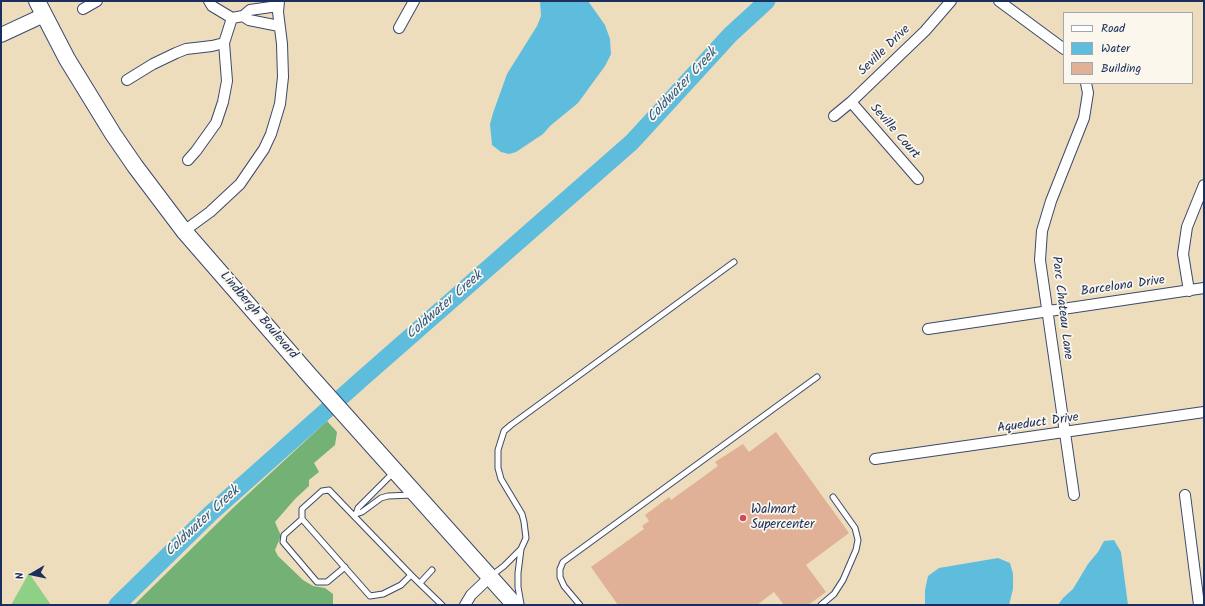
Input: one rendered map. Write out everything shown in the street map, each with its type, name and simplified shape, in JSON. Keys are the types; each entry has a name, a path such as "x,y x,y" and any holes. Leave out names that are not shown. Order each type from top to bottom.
{"main road":[{"name":"Lindbergh Boulevard","path":"41,8 68,59 113,134 184,231 310,376 515,605"}],"street":[{"path":"83,8 97,1"},
{"path":"184,231 210,212 240,184 264,149 269,139 280,104 283,77 282,44 278,4 250,10 243,16 232,18 212,6 209,1"},
{"path":"399,28 414,1"},
{"name":"Seville Drive","path":"834,116 851,102 925,31 951,1"},
{"path":"999,1 1063,48"},
{"path":"1,35 41,8"},
{"path":"243,16 249,20 279,26"},
{"path":"188,160 216,123 223,102 227,81 224,43 232,18"},
{"path":"127,80 153,64 186,49 224,43"},
{"name":"Parc Chateau Lane","path":"1074,495 1040,260 1042,231 1051,201 1084,118 1088,93 1086,84"},
{"name":"Seville Court","path":"851,102 918,179"},
{"path":"1189,291 1183,254 1186,227 1204,185"},
{"name":"Barcelona Drive","path":"928,329 1204,288"},
{"name":"Aqueduct Drive","path":"875,459 1204,412"},
{"path":"1185,495 1199,571 1200,605"},
{"path":"465,605 471,595 490,577"}],"lane":[{"path":"521,605 518,587 521,549 526,538 522,514 501,480 498,468 498,450 504,431 510,425 734,262"},
{"path":"580,605 564,586 560,577 560,569 563,562 818,377"},
{"path":"355,515 358,508 395,471"},
{"path":"411,575 401,585 383,594 370,596 302,519 302,509 322,491 329,490 442,605"},
{"path":"355,515 362,512 381,498 388,496 416,495"},
{"path":"821,605 834,594 843,580 856,550 858,540 855,528 833,498"},
{"path":"302,519 284,535 283,542 317,582 327,582 345,567"},
{"path":"490,577 504,566 521,549"},
{"path":"420,583 432,570"}],"green space":[{"path":"327,421 337,432 335,445 314,463 319,472 309,480 309,486 295,499 275,522 281,536 275,550 278,556 303,580 313,586 325,588 333,594 333,605 134,605 234,507"},
{"path":"29,573 51,605 11,605"}],"water":[{"path":"540,1 588,1 605,25 610,39 611,54 605,66 578,103 550,126 543,134 516,152 509,154 501,152 492,145 490,124 507,74 537,26 541,16"},
{"path":"1114,540 1121,552 1128,605 1058,605 1073,589 1104,541"},
{"path":"998,558 1010,563 1013,574 1013,589 1009,605 925,605 925,590 928,576 939,568"}],"building":[{"name":"Walmart Supercenter","path":"776,432 849,533 806,565 826,592 808,605 784,605 774,592 757,605 618,605 591,567 644,529 642,526 649,521 645,515 669,497 671,500 718,466 715,462 743,444 749,452"}],"waterway":[{"name":"Coldwater Creek","path":"117,605 211,513 632,142 730,35 767,1"}],"place":[{"name":"Walmart Supercenter","path":"743,518"}]}
